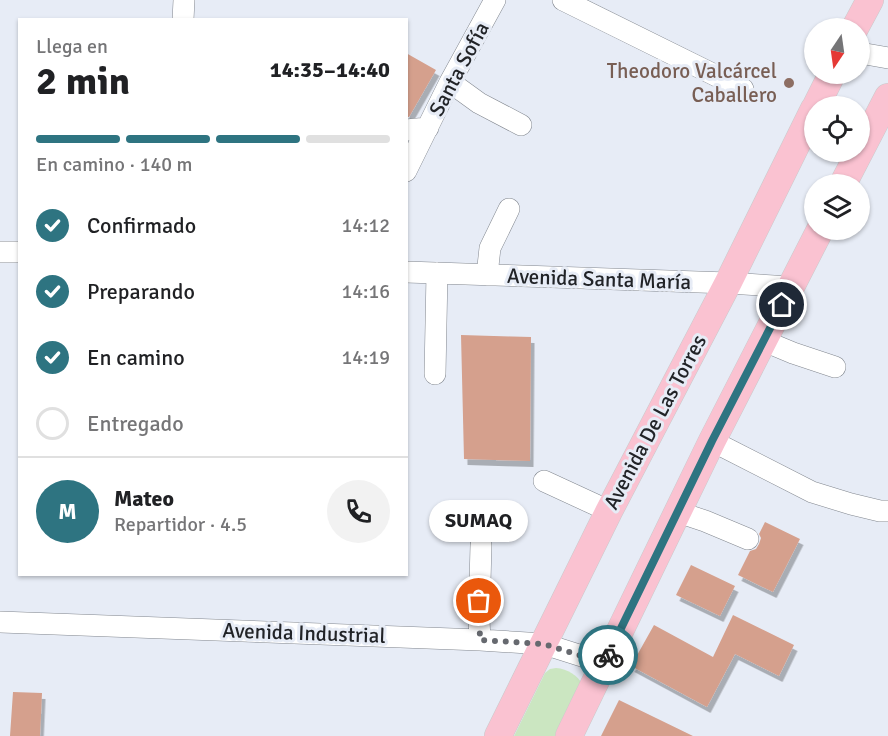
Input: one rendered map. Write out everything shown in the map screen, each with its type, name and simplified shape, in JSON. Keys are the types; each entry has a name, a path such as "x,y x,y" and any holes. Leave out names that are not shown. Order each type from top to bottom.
{"main road":[{"path":"860,18 870,0"},
{"path":"848,174 888,97"},
{"name":"Avenida De Las Torres","path":"498,736 609,511 728,283 804,130"},
{"path":"569,736 712,441 815,240"}],"street":[{"path":"183,18 184,0"},
{"name":"Santa Sofía","path":"408,167 450,82 495,0"},
{"path":"563,0 743,88"},
{"path":"870,55 888,58"},
{"path":"450,82 479,103 521,125"},
{"path":"408,130 428,128"},
{"path":"487,275 490,248 509,209"},
{"path":"0,252 18,252"},
{"name":"Avenida Santa María","path":"408,272 791,287"},
{"path":"435,374 437,273"},
{"path":"764,340 835,367"},
{"path":"712,441 812,492 851,504 888,511"},
{"path":"544,481 609,511"},
{"path":"678,512 748,539"},
{"path":"480,640 481,545"},
{"name":"Avenida Industrial","path":"0,622 544,644 604,663"}],"green space":[{"path":"556,668 572,673 583,685 561,736 514,736 545,673"}],"building":[{"path":"408,54 436,70 408,117"},
{"path":"461,335 531,337 530,461 464,459"},
{"path":"765,522 800,539 773,592 738,575 750,551 756,549 759,544 761,538 759,534"},
{"path":"691,565 735,586 720,616 676,595"},
{"path":"733,615 794,645 779,676 735,654 707,707 631,666 654,625 713,657"},
{"path":"13,692 42,693 40,736 10,736"},
{"path":"619,700 693,736 601,736"}],"way so far":[{"path":"479,601 480,640 544,644 604,663 608,655"}],"place":[{"name":"Theodoro Valcárcel Caballero","path":"789,83"},
{"name":"SUMAQ","path":"479,601"}],"route":[{"path":"608,655 712,441 782,305"}]}
